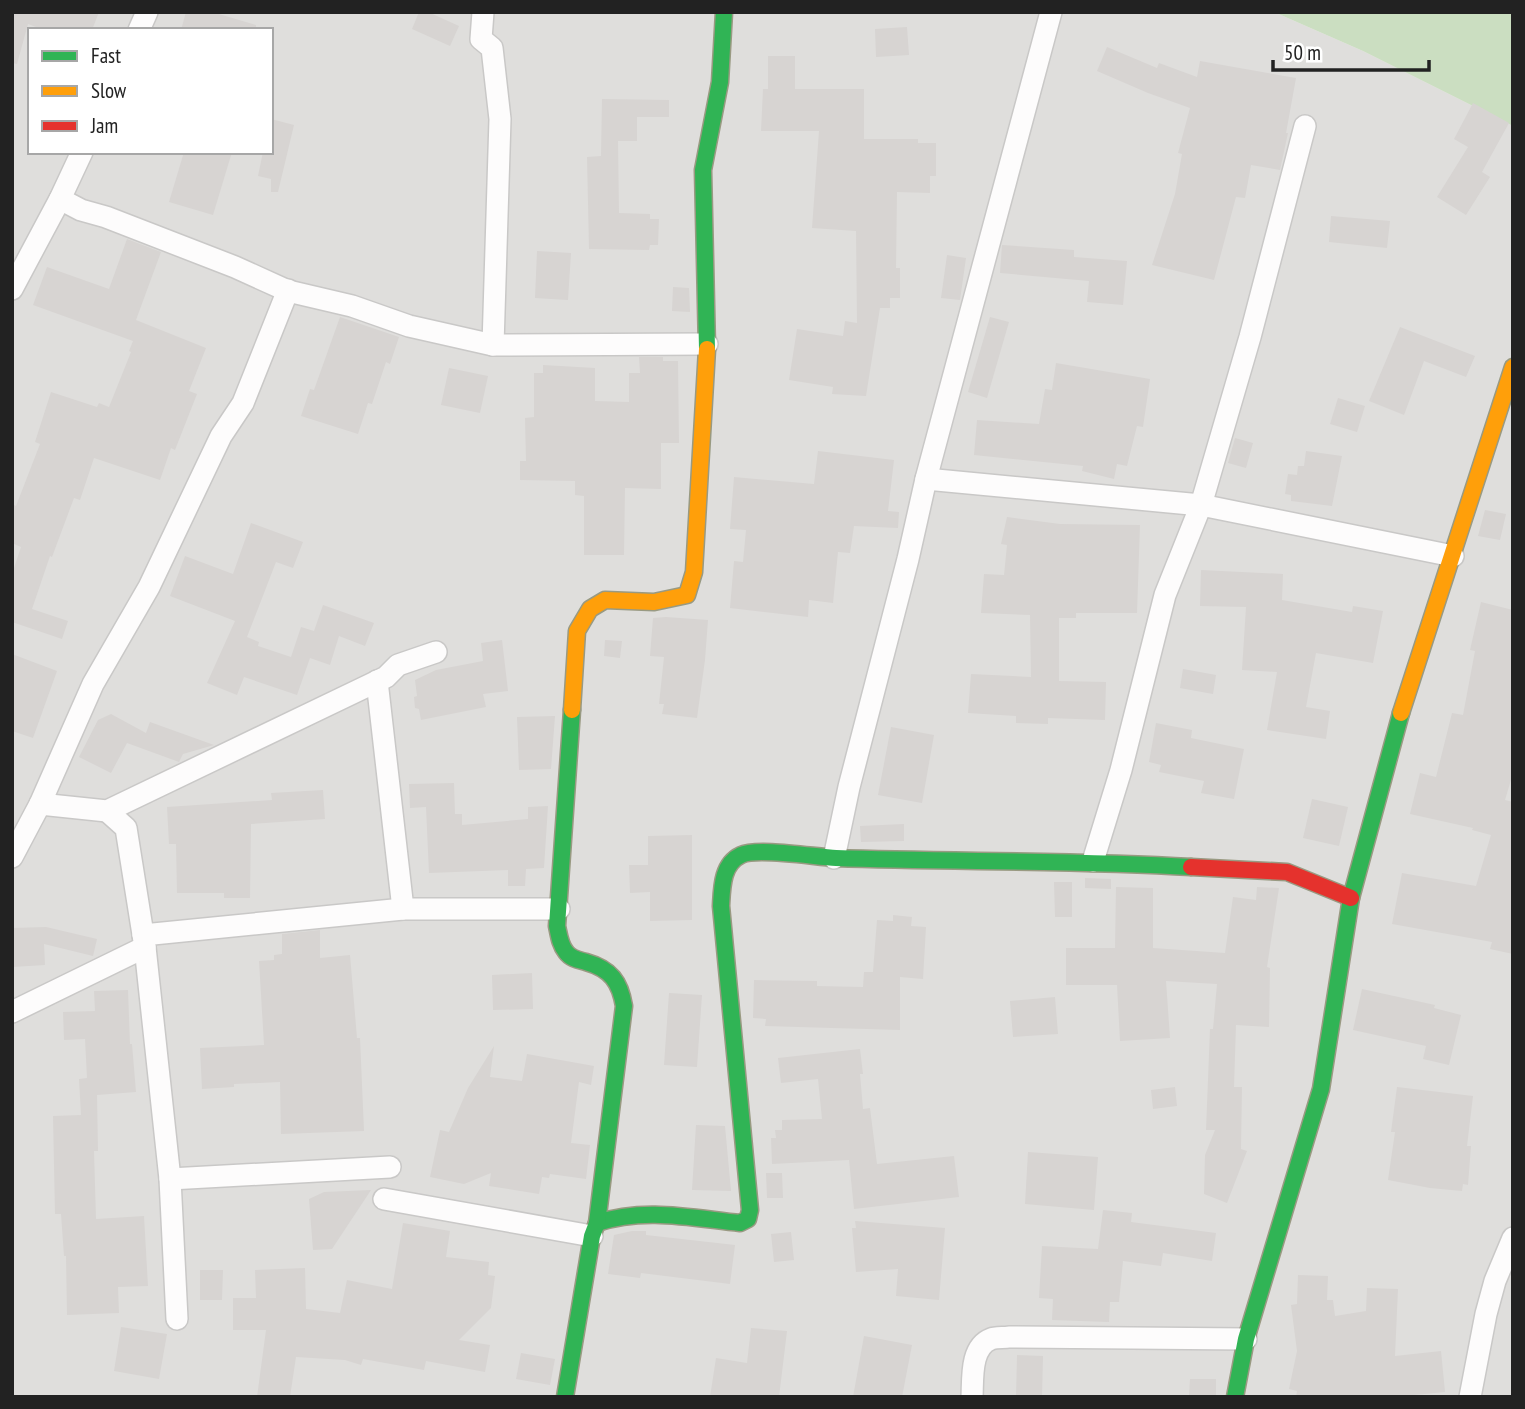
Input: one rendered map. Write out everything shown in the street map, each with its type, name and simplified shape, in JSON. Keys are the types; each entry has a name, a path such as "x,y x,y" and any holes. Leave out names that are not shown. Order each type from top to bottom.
{"street":[{"path":"140,28 147,12"},
{"path":"483,12 481,39 492,48 500,119 494,345"},
{"path":"565,1397 595,1229 624,1006 621,990 612,975 600,968 578,962 564,951 558,940 578,631 584,612 597,603 618,598 667,601 687,594 694,572 707,344 703,170 720,82 724,12"},
{"path":"834,858 849,787 926,479 1051,12"},
{"path":"1093,861 1121,770 1165,595 1201,505 1250,337 1305,126"},
{"path":"12,289 60,200 81,154"},
{"path":"60,200 288,290 335,304 352,306 409,326 494,345 707,344"},
{"path":"12,857 40,804 93,684 131,622 166,555 228,421 243,403 288,290"},
{"path":"1235,1397 1246,1339 1321,1089 1352,898 1397,725 1513,367"},
{"path":"926,479 1201,505 1453,556"},
{"path":"40,804 107,811 386,677 398,665 436,652"},
{"path":"377,681 403,909"},
{"path":"107,811 126,828 144,941 170,1179 177,1319"},
{"path":"384,1199 595,1229 615,1215 646,1214 740,1223 748,1219 750,1210 721,906 727,866 742,854 834,858 1093,861 1287,872 1352,898"},
{"path":"12,1012 144,941 403,909 558,909"},
{"path":"170,1179 390,1167"},
{"path":"1470,1397 1486,1314 1495,1281 1513,1238"},
{"path":"972,1397 974,1361 979,1349 990,1339 1246,1339"}],"shaded area":[{"path":"12,12 1274,12 1363,51 1513,126 1513,1397 12,1397"}],"green space":[{"path":"1274,12 1513,12 1513,126 1363,51"}],"building":[{"path":"12,12 99,12 93,28 39,28 28,24 17,64 12,63"},
{"path":"186,12 212,12 256,25 256,28 182,28"},
{"path":"419,12 428,12 459,26 450,46 412,29"},
{"path":"907,27 909,55 876,57 875,29"},
{"path":"1107,47 1157,68 1159,63 1197,77 1200,61 1296,78 1280,170 1251,165 1245,198 1236,197 1214,280 1152,265 1175,194 1182,154 1178,153 1190,108 1097,71"},
{"path":"768,56 795,56 795,89 864,89 864,139 918,139 918,143 936,143 936,176 930,176 930,193 897,192 896,268 900,268 900,298 890,298 890,308 880,308 866,396 832,394 833,387 789,380 797,329 843,336 845,321 857,323 856,231 812,228 819,131 761,131 763,89 768,89"},
{"path":"602,99 669,100 669,117 637,117 637,141 618,141 619,213 650,214 650,219 659,219 658,245 650,245 649,250 589,249 587,157 601,156"},
{"path":"1473,103 1509,123 1482,172 1490,177 1466,215 1437,197 1468,147 1454,139"},
{"path":"273,120 294,125 278,192 271,192 271,179 258,176 263,154 273,154"},
{"path":"183,154 231,154 213,215 169,202"},
{"path":"1331,216 1390,221 1387,248 1329,242"},
{"path":"127,239 161,252 136,320 206,348 189,391 197,394 175,450 171,448 160,480 94,458 80,500 74,498 32,609 68,621 62,639 12,622 12,574 21,547 12,543 12,504 16,506 40,444 35,442 51,392 97,407 99,403 109,407 133,341 33,305 47,267 109,289"},
{"path":"1002,245 1074,250 1074,257 1127,261 1123,305 1087,302 1089,281 1000,273"},
{"path":"537,251 571,253 568,300 535,298"},
{"path":"947,255 966,258 960,300 941,298"},
{"path":"673,287 689,288 690,312 672,311"},
{"path":"340,317 399,337 390,364 386,362 372,404 368,403 358,434 301,416 310,389 314,390"},
{"path":"990,317 1009,322 987,398 968,392"},
{"path":"1400,327 1475,356 1466,377 1424,361 1404,415 1369,401"},
{"path":"639,357 663,357 663,361 678,361 679,443 661,443 661,489 625,488 624,555 584,555 584,496 575,495 575,481 520,480 520,461 526,461 525,418 534,417 534,373 543,373 543,365 595,368 595,401 629,402 629,373 640,373"},
{"path":"1056,363 1150,379 1143,427 1137,426 1127,466 1117,464 1114,479 1082,471 1083,466 974,455 977,420 1039,424 1045,389 1052,390"},
{"path":"449,368 488,376 480,413 441,405"},
{"path":"1338,398 1365,406 1357,432 1330,424"},
{"path":"1235,438 1253,443 1246,468 1228,463"},
{"path":"818,451 894,460 888,511 899,512 898,528 854,526 850,553 838,552 833,603 809,600 808,617 730,608 734,561 743,562 746,530 730,529 734,477 814,484"},
{"path":"1306,451 1342,456 1332,506 1291,501 1291,495 1285,494 1288,474 1297,475 1298,466 1304,466"},
{"path":"1485,510 1506,514 1500,540 1478,536"},
{"path":"1007,517 1060,524 1140,525 1137,613 1076,613 1076,618 1059,618 1059,681 1106,682 1105,720 1048,718 1048,724 1016,723 1016,716 968,713 971,674 1031,677 1030,615 981,613 984,574 1004,575 1007,545 1001,544"},
{"path":"251,523 303,542 293,568 276,562 247,637 259,642 258,646 291,657 301,627 314,631 323,605 374,623 365,646 339,636 330,665 310,658 297,695 244,677 237,695 207,683 235,621 170,596 185,556 233,574"},
{"path":"1201,570 1283,574 1282,600 1352,612 1353,606 1383,611 1373,663 1316,653 1306,707 1330,711 1326,739 1267,730 1277,672 1242,670 1246,607 1200,606"},
{"path":"1481,602 1513,610 1513,773 1505,800 1513,802 1513,954 1490,949 1492,942 1392,924 1402,873 1476,886 1491,835 1472,830 1473,828 1410,814 1420,773 1436,777 1452,713 1463,715 1475,651 1470,650"},
{"path":"653,618 708,620 697,718 662,714 664,704 659,704 664,657 650,656"},
{"path":"502,640 508,691 483,694 486,707 421,720 419,709 415,708 415,680 436,670 483,661 481,643"},
{"path":"605,640 622,641 620,658 604,656"},
{"path":"12,654 57,671 33,738 12,731"},
{"path":"1183,669 1216,675 1213,694 1180,688"},
{"path":"111,714 146,733 150,722 214,745 183,754 179,762 127,743 111,773 79,757 98,720"},
{"path":"555,716 551,769 519,770 517,717"},
{"path":"1156,723 1192,730 1191,738 1244,749 1234,799 1201,793 1204,781 1159,772 1161,765 1149,762"},
{"path":"891,727 934,735 922,803 878,795"},
{"path":"454,783 455,814 462,814 462,825 528,819 528,807 548,806 544,868 526,869 525,886 508,886 508,870 429,873 426,807 410,808 409,784"},
{"path":"323,790 325,819 251,824 250,898 224,898 224,893 177,893 176,844 169,844 167,807 272,800 271,793"},
{"path":"1312,799 1348,807 1339,846 1303,838"},
{"path":"904,824 904,841 861,842 860,826"},
{"path":"692,835 692,920 650,921 650,892 630,893 629,865 648,865 648,836"},
{"path":"1085,878 1111,879 1111,889 1085,888"},
{"path":"1054,882 1072,882 1072,917 1055,917"},
{"path":"1116,887 1153,888 1153,948 1225,953 1233,897 1256,900 1257,887 1279,888 1267,967 1270,968 1269,1027 1236,1025 1234,1087 1242,1087 1241,1149 1247,1151 1227,1203 1204,1194 1205,1155 1215,1130 1206,1130 1210,1029 1213,1029 1217,984 1166,981 1170,1038 1120,1041 1117,985 1066,985 1066,948 1115,948"},
{"path":"893,915 912,917 911,926 926,927 923,979 900,977 900,1030 765,1026 766,1019 753,1018 754,980 817,981 817,986 863,987 864,972 873,972 877,920 893,921"},
{"path":"46,927 97,939 93,956 44,944 45,965 12,967 12,928"},
{"path":"320,930 320,958 350,955 357,1038 360,1038 364,1131 281,1134 280,1082 234,1084 234,1087 202,1089 200,1048 264,1045 259,961 274,960 274,955 282,954 282,934"},
{"path":"532,973 533,1009 493,1010 492,975"},
{"path":"1362,989 1435,1005 1434,1008 1461,1015 1449,1065 1423,1059 1426,1046 1353,1030"},
{"path":"128,990 130,1044 136,1092 97,1095 98,1151 94,1151 96,1219 144,1216 148,1286 118,1287 119,1313 67,1315 66,1256 61,1214 55,1214 53,1116 81,1115 79,1079 87,1078 85,1039 64,1040 63,1012 95,1011 94,991"},
{"path":"669,993 702,995 697,1067 664,1065"},
{"path":"1055,997 1058,1034 1013,1037 1010,1001"},
{"path":"494,1046 490,1077 522,1081 527,1054 594,1066 591,1085 579,1082 571,1143 590,1145 586,1179 550,1174 549,1178 542,1177 539,1194 489,1186 491,1173 464,1184 430,1177 440,1130 449,1132 468,1088"},
{"path":"860,1049 863,1109 870,1108 877,1164 954,1156 959,1197 854,1209 849,1160 772,1164 771,1138 776,1138 775,1130 782,1130 782,1120 822,1119 818,1079 781,1083 778,1058"},
{"path":"1175,1087 1177,1106 1153,1109 1151,1090"},
{"path":"1397,1087 1473,1096 1467,1146 1471,1146 1468,1185 1463,1184 1462,1191 1388,1180 1395,1132 1391,1132"},
{"path":"696,1125 725,1126 731,1191 692,1190"},
{"path":"1028,1152 1098,1157 1094,1210 1025,1204"},
{"path":"766,1173 782,1173 783,1198 767,1198"},
{"path":"371,1190 332,1249 313,1250 309,1199 324,1192"},
{"path":"1103,1210 1132,1213 1131,1222 1216,1233 1212,1261 1163,1253 1161,1266 1123,1261 1119,1302 1110,1302 1109,1322 1052,1320 1053,1299 1039,1298 1042,1246 1098,1249"},
{"path":"855,1221 945,1228 939,1300 896,1296 898,1269 856,1272 852,1228 856,1228"},
{"path":"403,1223 450,1231 446,1257 489,1262 488,1275 495,1276 491,1308 459,1340 490,1345 485,1372 426,1361 424,1370 363,1359 361,1365 345,1360 296,1357 290,1397 257,1397 266,1330 233,1330 233,1298 256,1298 255,1270 305,1268 306,1309 340,1313 347,1280 392,1289"},
{"path":"632,1231 735,1245 730,1284 641,1273 640,1278 608,1274 614,1235"},
{"path":"791,1232 794,1260 774,1262 771,1234"},
{"path":"200,1270 223,1270 222,1300 200,1300"},
{"path":"1298,1275 1328,1276 1327,1300 1333,1300 1335,1316 1366,1311 1367,1288 1398,1289 1395,1356 1441,1351 1445,1392 1394,1397 1296,1397 1297,1391 1289,1389 1297,1351 1291,1305 1297,1304"},
{"path":"121,1327 167,1334 159,1379 114,1371"},
{"path":"751,1328 787,1331 779,1397 710,1397 716,1358 747,1363"},
{"path":"864,1336 912,1345 902,1397 853,1397"},
{"path":"521,1353 555,1359 550,1385 516,1379"},
{"path":"1017,1355 1043,1356 1042,1397 1016,1397"},
{"path":"1190,1379 1216,1379 1216,1397 1189,1396"}],"traffic: fast":[{"path":"707,349 703,170 720,82 724,12"},
{"path":"565,1397 592,1236 597,1223 624,1006 617,983 608,973 602,968 573,958 566,952 557,926 572,710"},
{"path":"1235,1397 1246,1339 1321,1089 1351,898 1401,713"},
{"path":"597,1223 615,1218 650,1215 740,1223 748,1219 750,1210 721,906 727,870 741,855 773,852 836,858 1191,867"}],"traffic: slow":[{"path":"572,710 577,631 590,609 605,600 654,602 687,595 694,572 707,349"},
{"path":"1401,713 1513,367"}],"traffic: jam":[{"path":"1191,867 1287,872 1351,898"}]}
